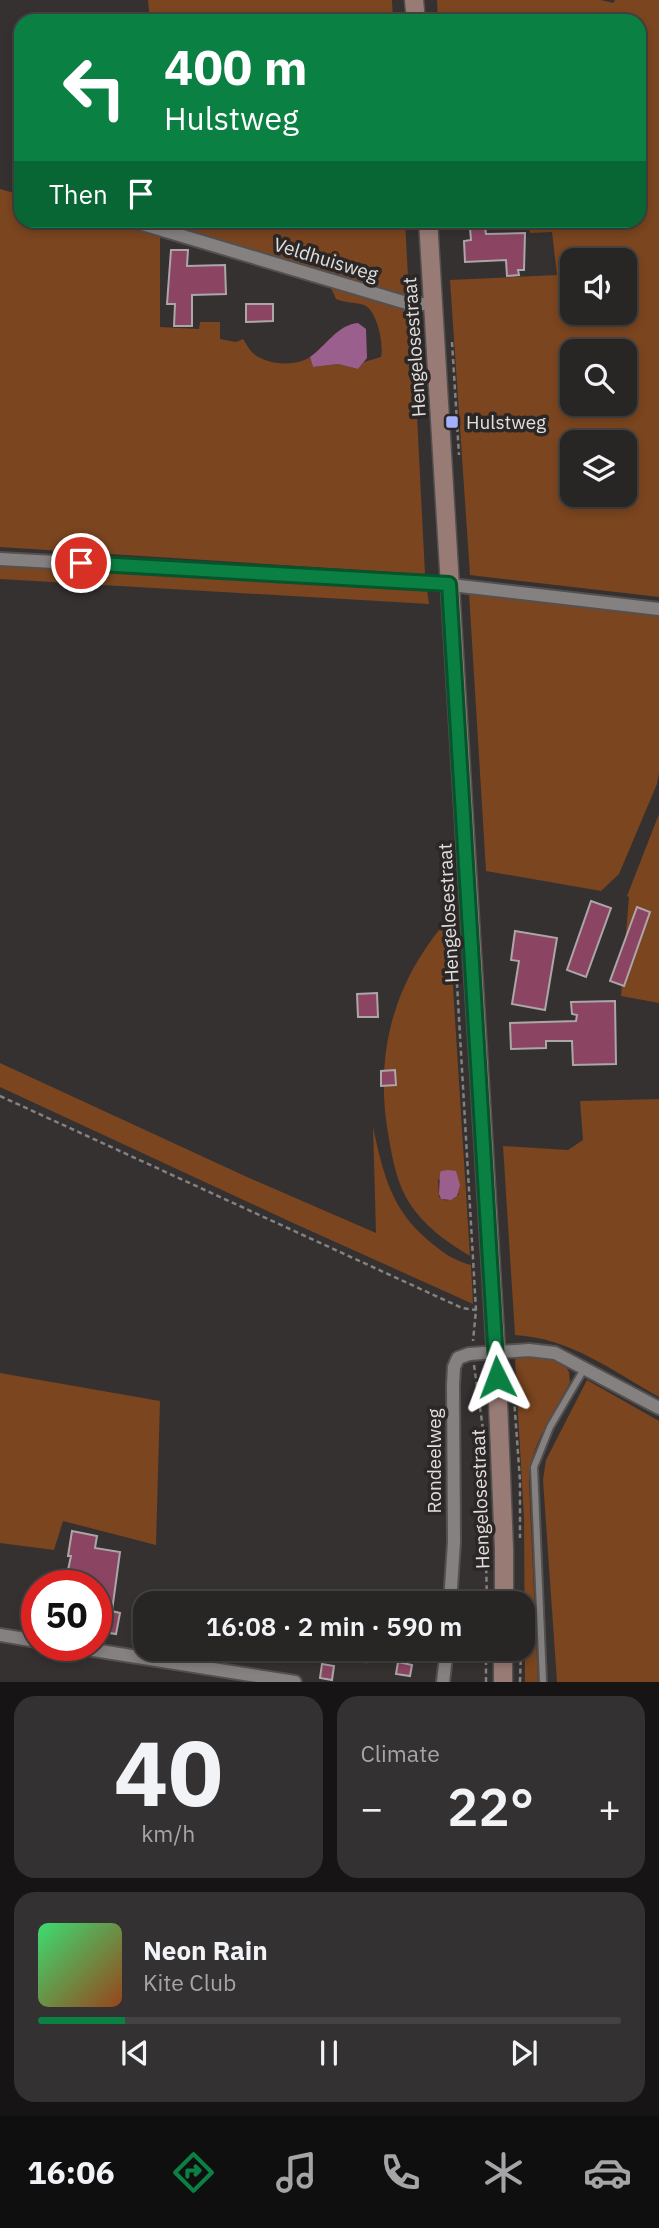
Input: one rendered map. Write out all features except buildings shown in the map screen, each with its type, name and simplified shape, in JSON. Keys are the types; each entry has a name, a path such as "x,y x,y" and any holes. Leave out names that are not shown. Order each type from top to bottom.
{"main road":[{"name":"Hengelosestraat","path":"428,228 496,1352 503,1591"},
{"path":"503,1661 503,1682"}],"street":[{"name":"Veldhuisweg","path":"156,228 410,304 433,304"},
{"path":"0,559 449,584 659,609"},
{"path":"473,1354 543,1350 555,1353 659,1408"},
{"name":"Rondeelweg","path":"451,1591 454,1542 454,1367 458,1358 473,1354"},
{"path":"0,1635 21,1638"},
{"path":"112,1653 295,1682"},
{"path":"443,1682 445,1661"}],"lane":[{"path":"543,1682 534,1467 550,1427 585,1367"}],"path":[{"name":"Hengelosestraat","path":"0,1096 462,1308 476,1310 472,1335 482,1429 487,1591"},
{"name":"Hengelosestraat","path":"514,1391 520,1482 520,1548"},
{"path":"486,1661 486,1682"},
{"path":"520,1682 521,1661"}],"shaded area":[{"path":"148,0 392,0 393,14 149,14"},
{"path":"437,0 601,0 613,3 615,0 659,0 659,597 470,575 450,280 557,275 552,232 530,233 530,228 646,228 646,14 438,14"},
{"path":"0,189 14,193 14,228 129,228 160,237 160,327 199,329 200,322 220,322 220,339 236,342 243,339 252,352 265,360 289,363 310,357 313,367 338,364 358,369 364,362 381,357 380,336 373,313 364,305 336,299 331,288 409,311 412,317 425,574 0,547"},
{"path":"177,228 405,228 409,295 403,296"},
{"path":"358,323 366,329 367,358 358,369 338,364 313,367 310,357 338,332"},
{"path":"0,564 419,586 427,590 429,604 0,579"},
{"path":"471,592 659,612 657,784 619,874 601,891 486,871"},
{"path":"659,814 659,1003 621,996 627,896"},
{"path":"444,924 449,924 470,1256 422,1220 410,1204 399,1180 389,1139 384,1081 391,1025 399,999 426,948","holes":["438,1179 459,1194 449,1200 441,1199"]},
{"path":"0,1063 247,1177 376,1233 373,1127 390,1190 406,1217 439,1249 454,1259 471,1265 473,1304 0,1087"},
{"path":"659,1099 659,1397 573,1349 535,1337 515,1335 503,1146 568,1150 583,1140 580,1101"},
{"path":"456,1171 460,1185 457,1196 451,1200 441,1199 439,1194 440,1173"},
{"path":"535,1353 563,1362 569,1372 570,1382 538,1443 530,1469 534,1591 524,1591 524,1518 516,1356"},
{"path":"0,1373 160,1401 156,1545 63,1521 54,1550 0,1543"},
{"path":"587,1380 659,1421 659,1682 557,1682 543,1480 546,1460"},
{"path":"535,1615 538,1682 525,1682 525,1661 535,1661"}],"place":[{"name":"Hulstweg","path":"452,422"}],"route":[{"path":"81,563 449,584 497,1377"}]}
